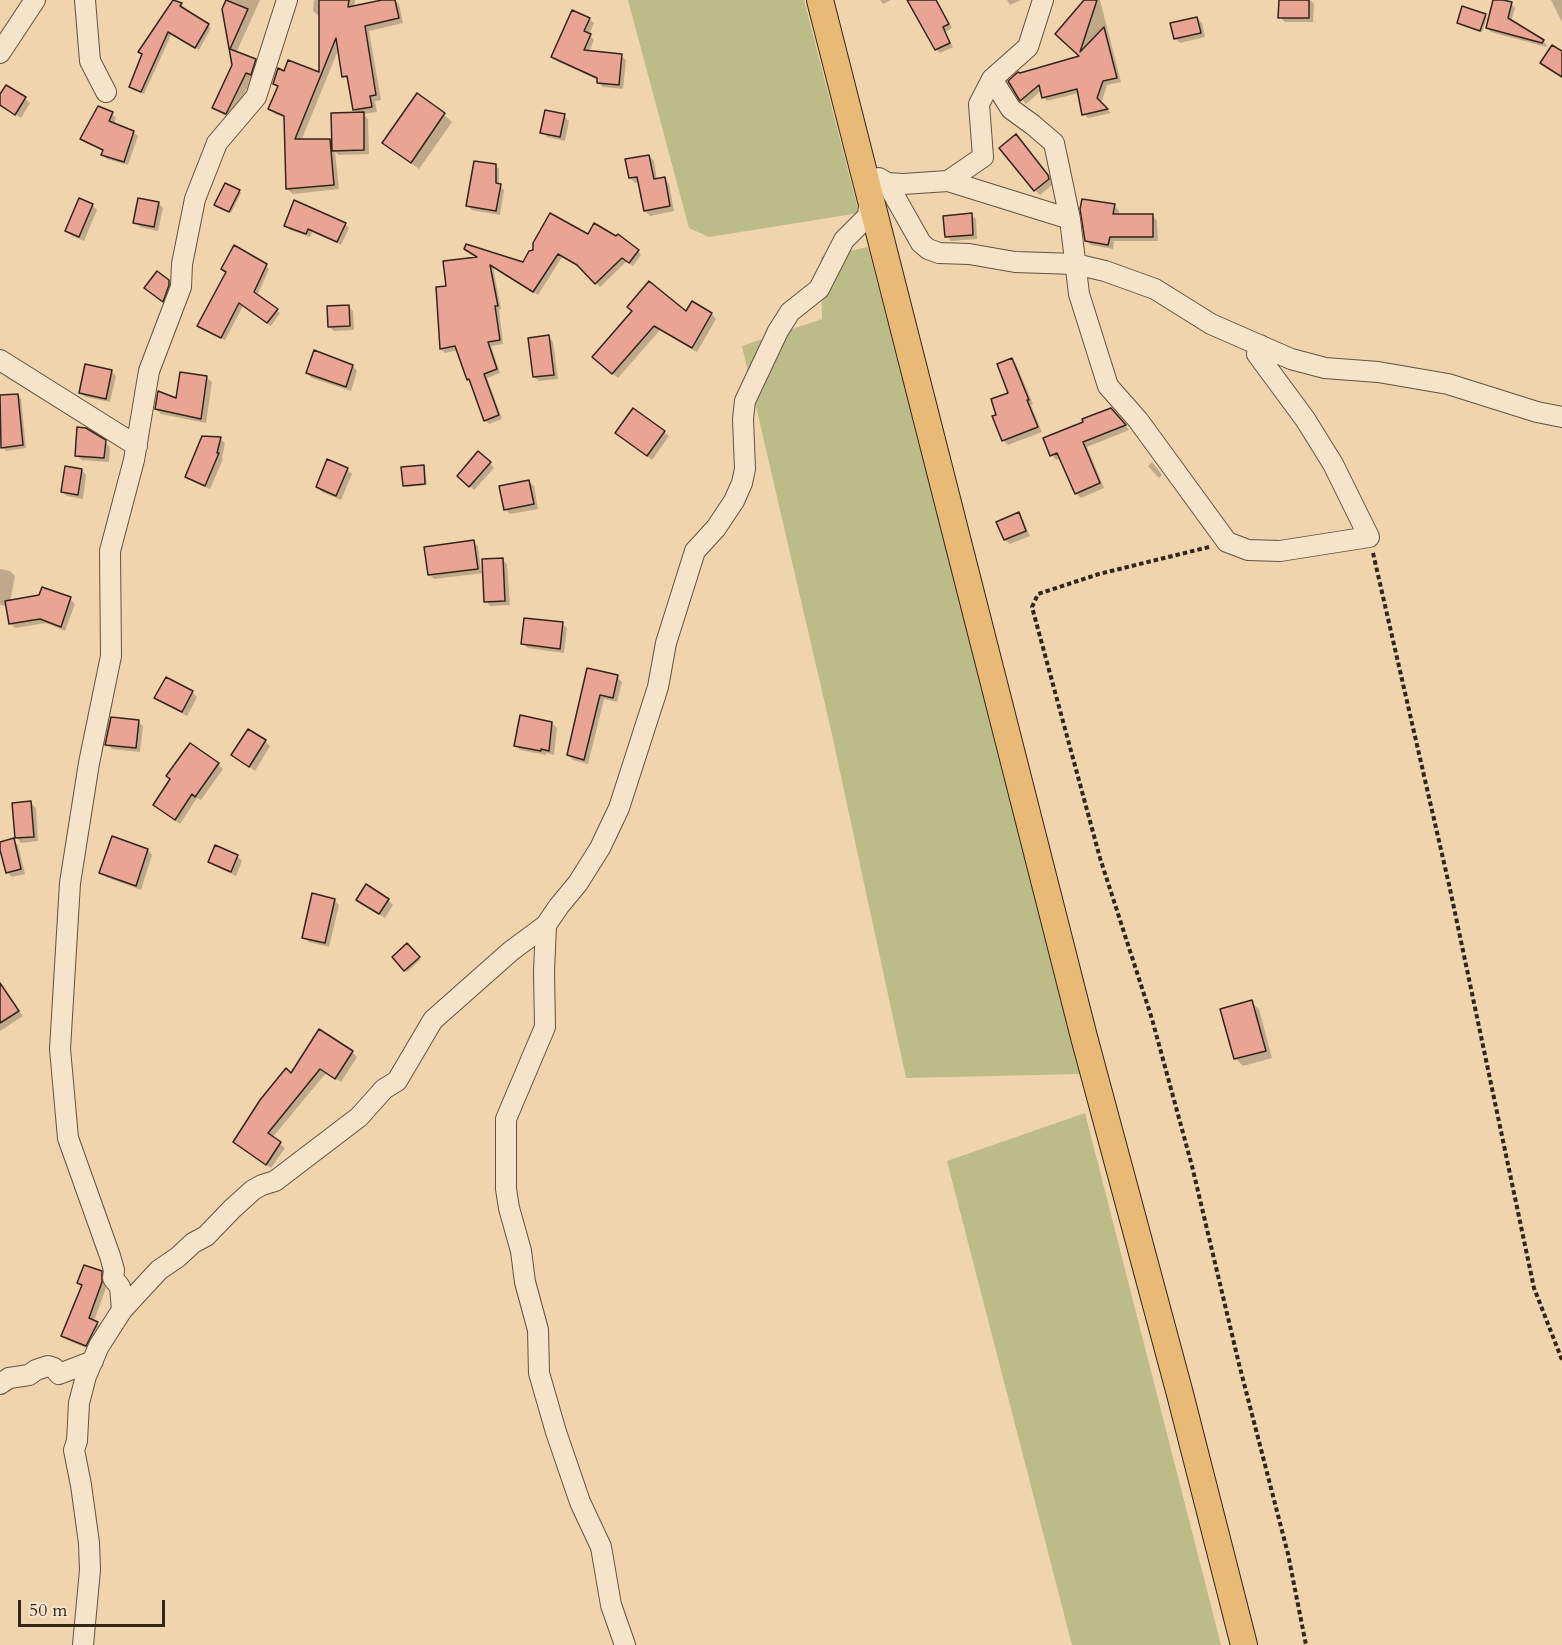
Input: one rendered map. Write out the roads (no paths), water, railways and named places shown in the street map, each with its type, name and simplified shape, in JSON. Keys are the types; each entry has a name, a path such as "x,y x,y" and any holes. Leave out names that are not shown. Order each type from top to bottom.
{"main road":[{"path":"820,0 875,186 1081,1026 1180,1394 1244,1645"}],"street":[{"path":"0,53 35,0"},
{"path":"85,0 90,61 106,92"},
{"path":"122,1310 120,1287 113,1278 114,1270 110,1256 68,1138 60,1049 70,883 89,763 111,656 110,551 137,447 149,370 181,287 182,264 195,199 217,143 256,97 287,0"},
{"path":"948,181 983,158 979,104 992,79 1028,47 1043,0"},
{"path":"992,79 1011,109 1054,143 1070,219 1079,294 1108,386 1138,420 1227,542 1248,550 1280,551 1369,537 1333,464 1305,419 1257,354 1260,345"},
{"path":"875,186 948,181 1070,219"},
{"path":"875,186 921,243 928,249 939,253 969,254 1015,262 1076,264 1105,271 1155,289 1211,324 1291,359 1325,368 1378,372 1448,384 1537,412 1562,417"},
{"path":"83,1645 90,1570 89,1543 74,1450 77,1440 79,1403 99,1346 122,1310 159,1270 193,1243 206,1236 254,1190 275,1180 359,1117 384,1089 397,1081 433,1020 511,951 546,925 578,883 600,848 619,808 658,687 666,643 695,551 716,528 734,501 742,483 745,470 743,419 745,401 766,355 790,312 819,289 844,240 868,216 875,186"},
{"path":"0,360 137,447"},
{"path":"546,925 545,1028 506,1119 506,1189 525,1282 538,1330 539,1373 580,1502 601,1547 611,1605 625,1645"},
{"path":"0,1384 9,1378 29,1375 48,1366 60,1374 93,1361"}]}
